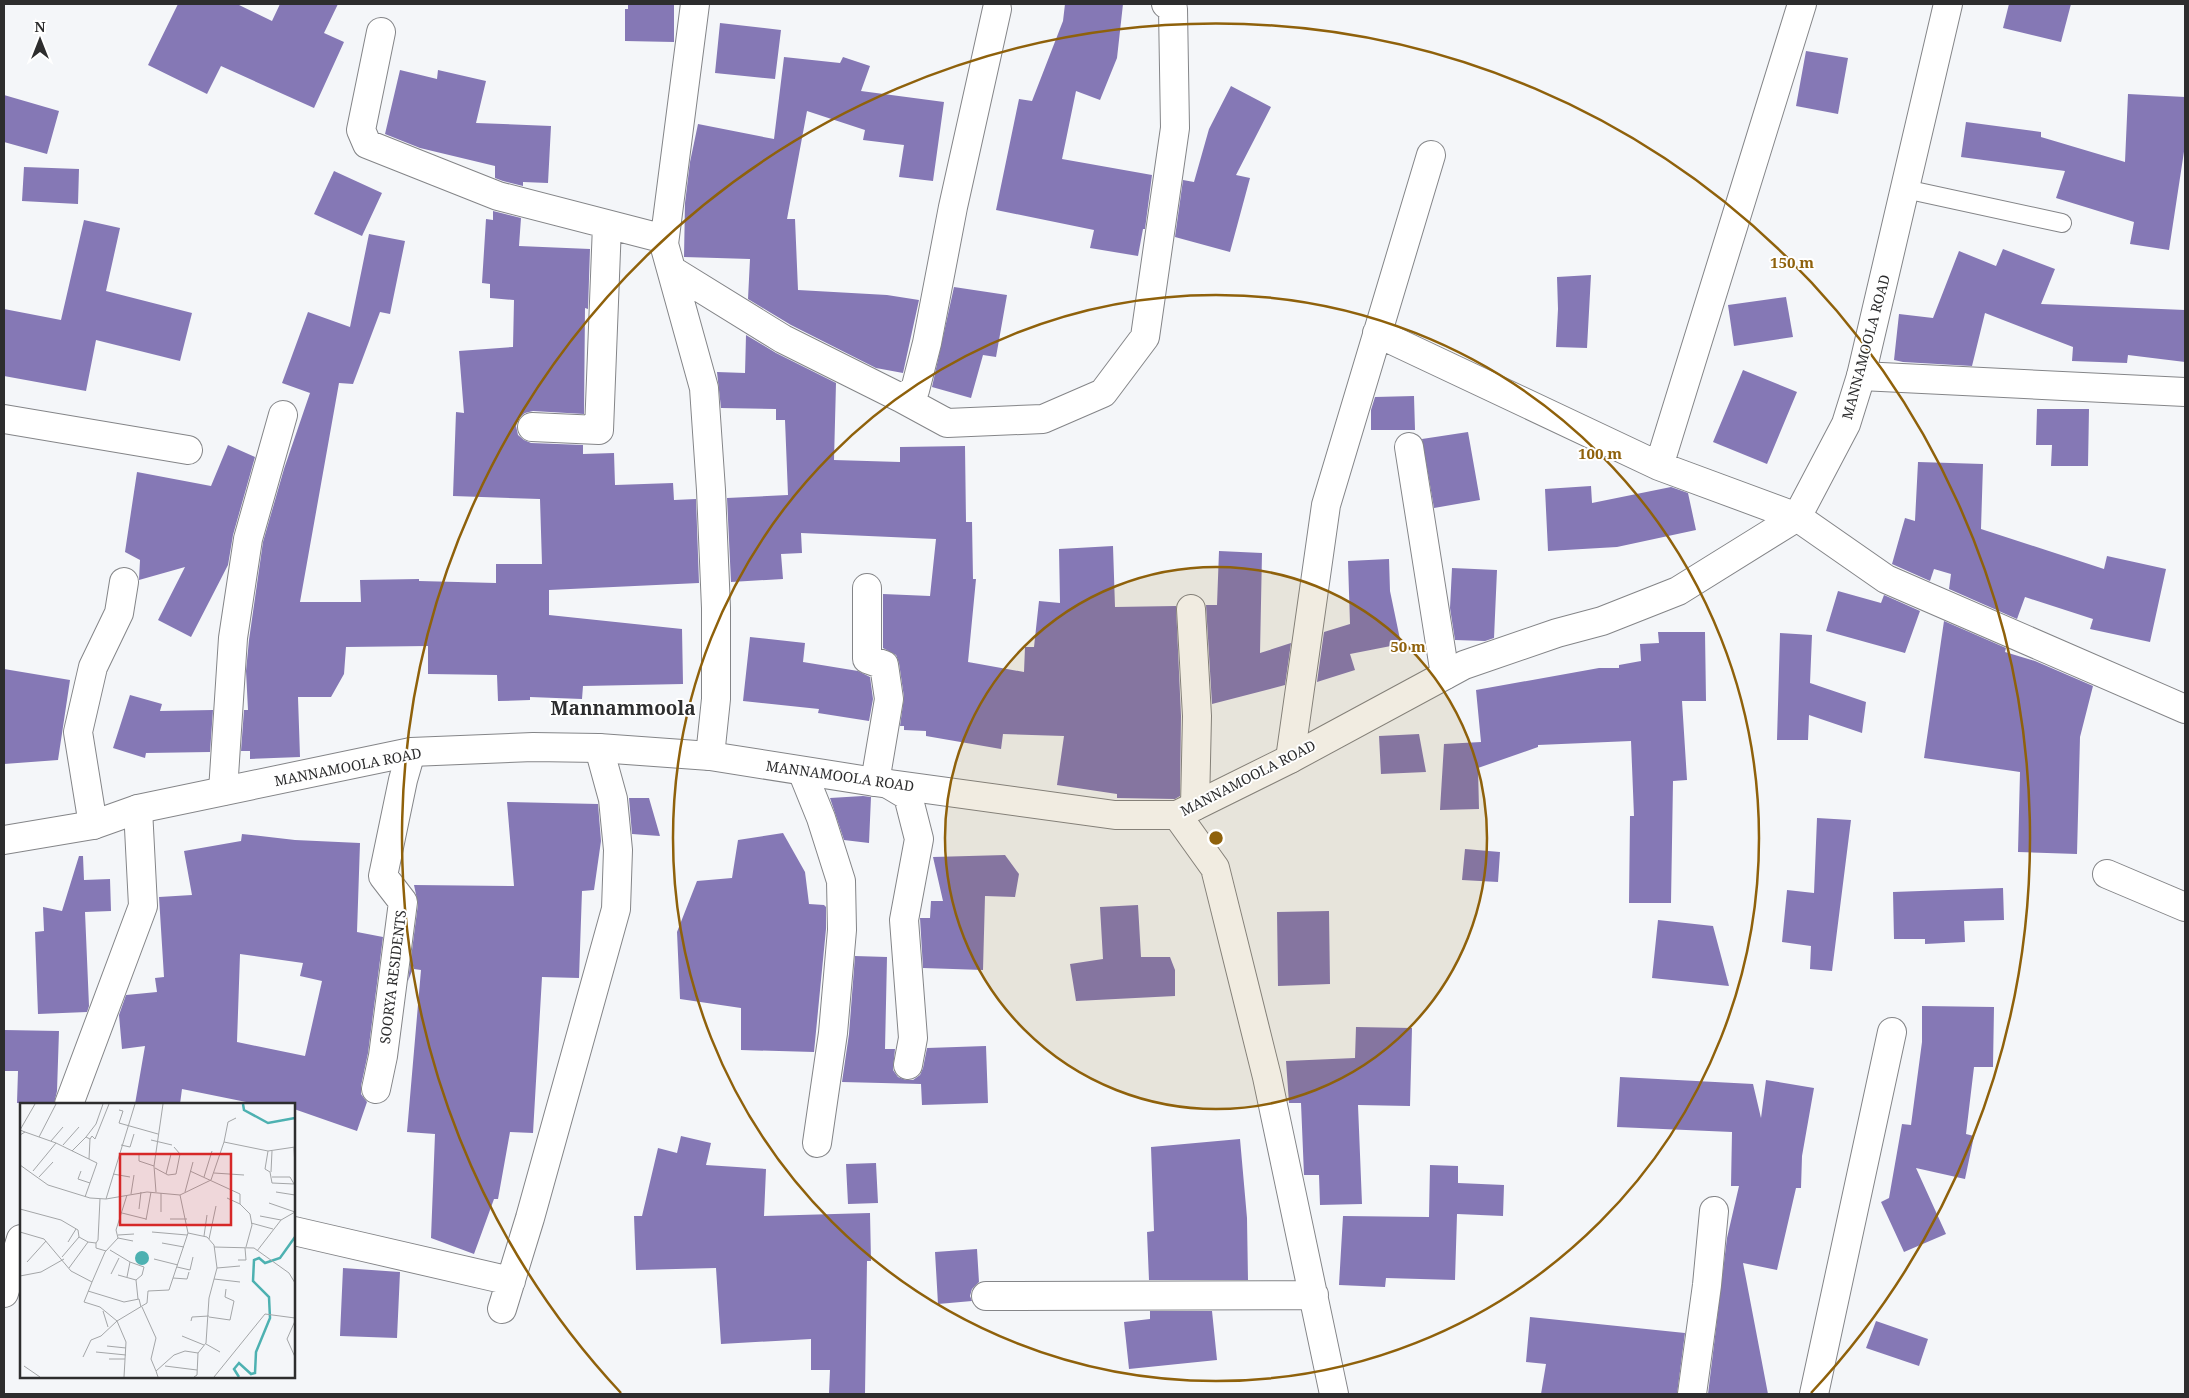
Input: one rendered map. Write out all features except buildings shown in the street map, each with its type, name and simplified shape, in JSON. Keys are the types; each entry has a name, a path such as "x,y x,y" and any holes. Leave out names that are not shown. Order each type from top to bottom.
{"street":[{"path":"696,4 664,244 704,388 712,490 716,608 716,699 710,756"},
{"path":"673,271 783,339 948,423 1043,419 1103,393 1145,338 1175,128 1173,8 1166,4"},
{"path":"1659,466 1802,4"},
{"name":"MANNAMOOLA ROAD","path":"4,840 93,825 138,809 411,752 534,747 599,748 710,756 882,783 1115,815 1186,810 1290,759 1464,665 1558,633 1602,621 1678,591 1797,517 1846,424 1861,376 1948,4"},
{"path":"902,398 915,390 927,343 953,207 997,9"},
{"path":"381,32 361,130 367,144 498,196 657,237 664,244"},
{"path":"1290,759 1326,506 1431,155"},
{"path":"532,427 599,430 607,225"},
{"path":"1377,333 1659,466 1797,517 1886,579 2185,709"},
{"path":"1861,376 2185,392"},
{"path":"223,791 233,638 247,548 282,415"},
{"path":"4,419 188,450"},
{"path":"1409,447 1444,675"},
{"path":"93,825 78,732 93,667 119,613 124,582"},
{"path":"867,588 867,658 884,665 889,699 882,783 908,796 919,839 904,920 913,1038 908,1065"},
{"path":"1191,609 1197,716 1186,810 1215,868 1267,1078 1334,1394"},
{"path":"502,1308 616,909 618,850 613,799 599,748"},
{"name":"SOORYA RESIDENTS","path":"376,1090 384,1056 403,902 384,876 403,780 411,752"},
{"path":"802,771 821,818 840,881 842,930 833,1033 817,1143"},
{"path":"69,1103 143,906 138,809"},
{"path":"2106,874 2185,907"},
{"path":"1814,1394 1892,1032"},
{"path":"1692,1394 1707,1284 1714,1211"},
{"path":"295,1232 511,1281"},
{"path":"4,1294 20,1241"},
{"path":"986,1296 1314,1295"}],"lane":[{"path":"1905,189 2062,223"}],"district":[{"name":"Mannammoola","path":"623,708"}]}
